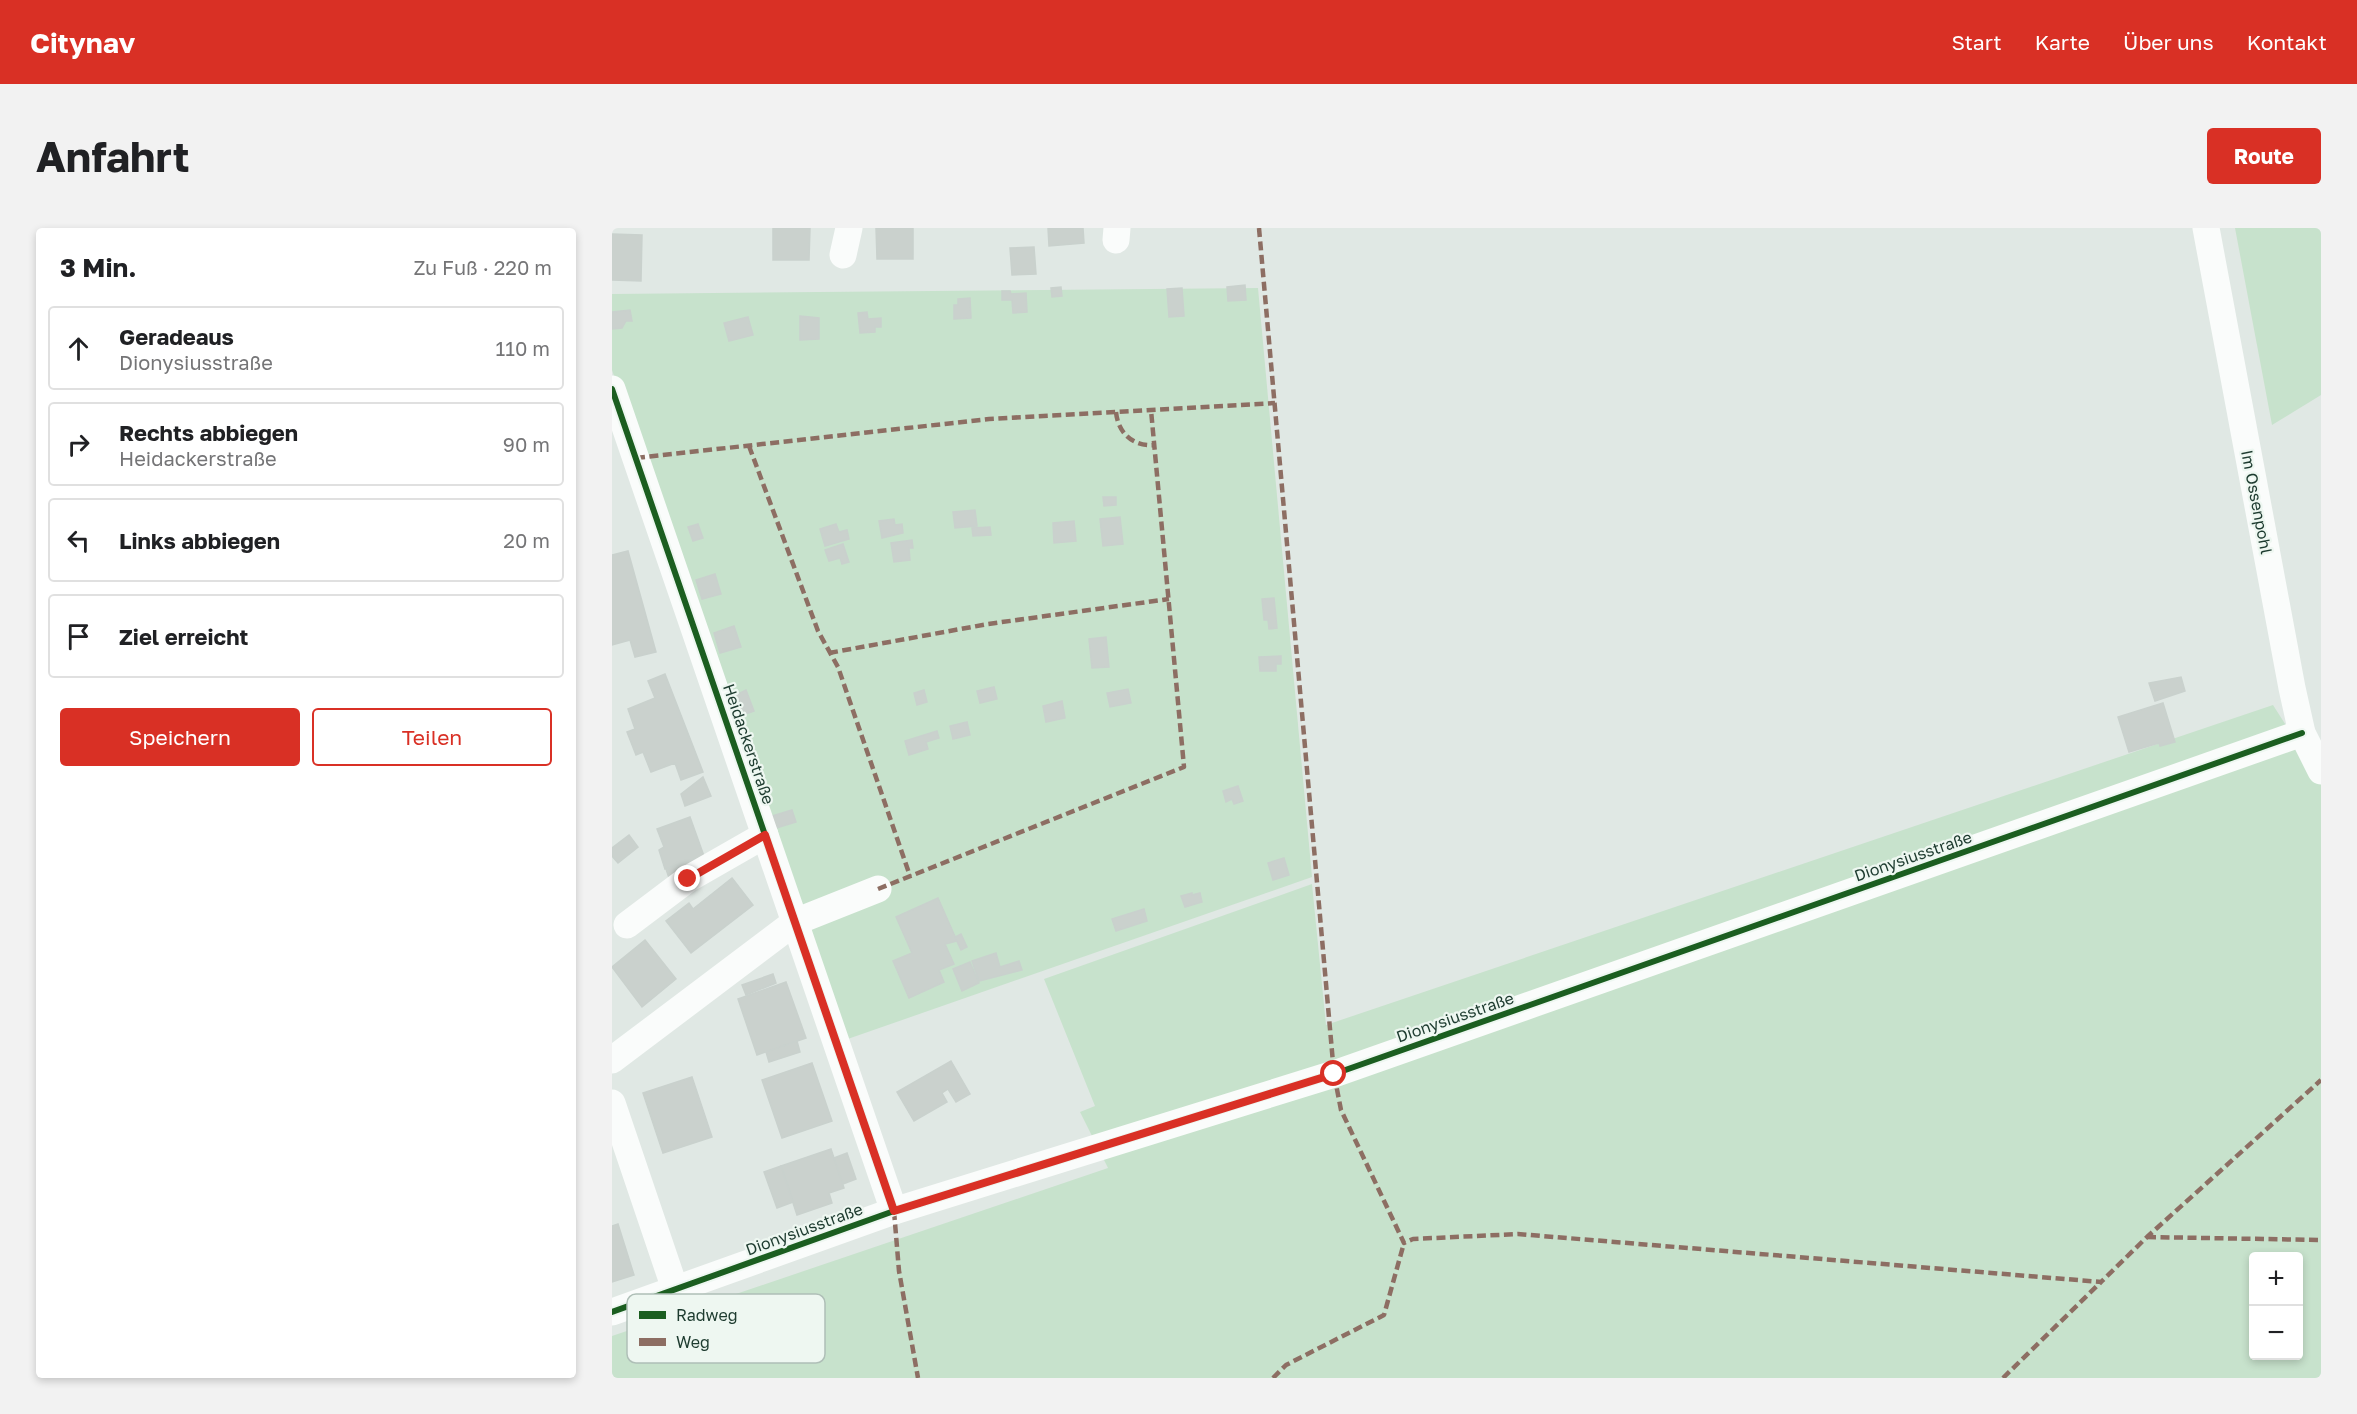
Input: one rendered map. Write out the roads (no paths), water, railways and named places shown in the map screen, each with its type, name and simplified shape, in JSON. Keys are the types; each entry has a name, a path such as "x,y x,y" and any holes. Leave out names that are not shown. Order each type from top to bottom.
{"street":[{"path":"843,255 849,228"},
{"name":"Im Ossenpohl","path":"2206,228 2302,734 2321,771"},
{"name":"Heidackerstraße","path":"612,388 894,1211"},
{"name":"Dionysiusstraße","path":"661,1294 894,1211 1334,1074 2302,734"},
{"path":"627,925 688,879 765,835"},
{"path":"612,1060 795,922 878,889"},
{"path":"612,1103 675,1289"},
{"name":"Dionysiusstraße","path":"612,1312 627,1307"}]}
